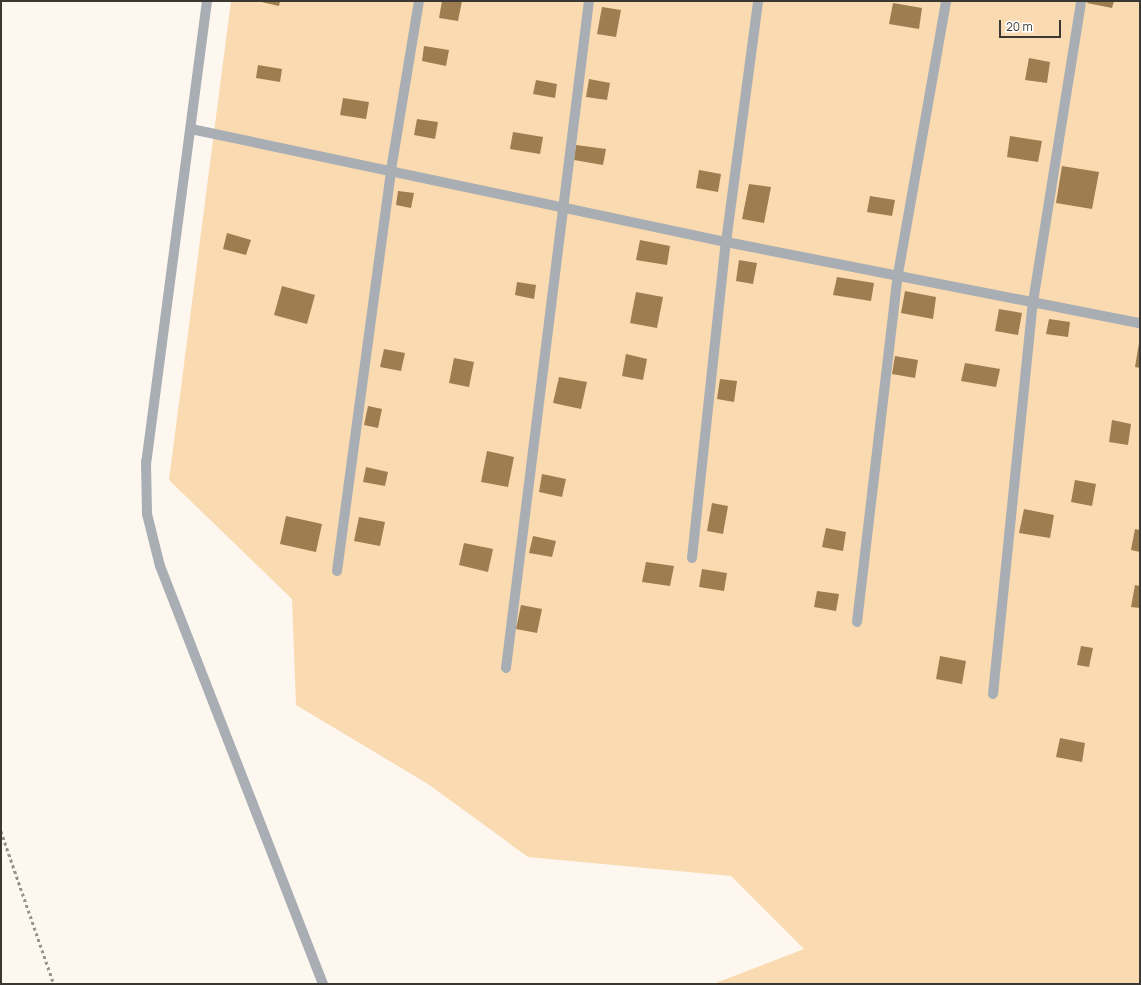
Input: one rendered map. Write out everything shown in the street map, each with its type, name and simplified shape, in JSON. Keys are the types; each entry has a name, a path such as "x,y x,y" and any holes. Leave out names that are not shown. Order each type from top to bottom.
{"street":[{"path":"207,1 146,462 147,514 160,566 323,984"},
{"path":"337,571 391,170 419,1"},
{"path":"506,668 562,207 589,1"},
{"path":"692,558 726,242 758,1"},
{"path":"857,622 898,274 946,1"},
{"path":"993,694 1033,302 1081,1"},
{"path":"191,129 391,170 726,242 898,274 1140,323"}],"path":[{"path":"1,831 54,984"}],"shaded area":[{"path":"231,1 1140,1 1140,984 713,984 804,949 731,876 528,857 428,784 296,705 292,599 169,480"}],"building":[{"path":"257,1 280,1 279,6"},
{"path":"442,1 462,1 458,21 439,18"},
{"path":"1088,1 1114,1 1112,8 1087,3"},
{"path":"893,3 922,8 919,29 889,24"},
{"path":"602,7 621,10 616,37 597,34"},
{"path":"424,46 449,50 446,66 422,61"},
{"path":"1029,58 1050,62 1047,83 1025,80"},
{"path":"258,65 282,69 280,82 256,78"},
{"path":"589,79 610,83 607,100 586,97"},
{"path":"536,80 557,84 555,98 533,94"},
{"path":"343,98 369,102 366,119 340,115"},
{"path":"417,119 438,122 435,139 414,135"},
{"path":"513,132 543,137 540,154 510,149"},
{"path":"1010,136 1042,141 1038,162 1007,157"},
{"path":"576,145 606,149 603,165 574,160"},
{"path":"1062,166 1099,172 1092,209 1056,203"},
{"path":"699,170 721,174 718,192 696,188"},
{"path":"749,184 771,187 764,223 742,219"},
{"path":"398,191 414,193 411,208 396,205"},
{"path":"870,196 895,200 892,216 867,212"},
{"path":"227,233 251,240 246,255 223,249"},
{"path":"640,240 670,246 667,265 636,260"},
{"path":"739,260 757,263 753,284 736,281"},
{"path":"837,277 874,283 871,301 833,295"},
{"path":"517,282 536,285 534,299 515,295"},
{"path":"282,286 315,295 307,324 274,315"},
{"path":"905,291 936,297 933,319 901,313"},
{"path":"636,292 663,297 657,328 630,323"},
{"path":"999,309 1022,313 1018,335 995,331"},
{"path":"1049,319 1070,322 1068,337 1046,334"},
{"path":"1140,343 1140,368 1135,367"},
{"path":"384,349 405,353 401,371 380,367"},
{"path":"626,354 647,359 643,380 622,376"},
{"path":"895,356 918,360 915,378 892,374"},
{"path":"454,358 474,362 469,387 449,383"},
{"path":"965,363 1000,369 996,387 961,381"},
{"path":"559,377 587,382 581,409 553,403"},
{"path":"720,379 737,381 734,402 717,399"},
{"path":"368,406 382,409 378,428 364,425"},
{"path":"1112,420 1131,424 1128,445 1109,442"},
{"path":"487,451 514,457 508,487 481,482"},
{"path":"366,467 388,472 385,486 363,482"},
{"path":"542,474 566,479 562,497 539,492"},
{"path":"1075,480 1096,484 1092,506 1071,502"},
{"path":"712,503 728,506 723,534 707,531"},
{"path":"1024,509 1054,515 1050,538 1019,533"},
{"path":"286,516 322,524 316,552 280,544"},
{"path":"359,517 385,522 380,546 354,541"},
{"path":"826,528 846,532 843,551 822,547"},
{"path":"1135,529 1140,530 1140,552 1131,550"},
{"path":"533,536 556,541 552,557 529,553"},
{"path":"464,543 493,549 488,572 459,565"},
{"path":"646,562 674,566 670,586 642,582"},
{"path":"702,569 727,573 724,591 699,587"},
{"path":"1135,585 1140,586 1140,608 1131,607"},
{"path":"817,591 839,594 836,611 814,607"},
{"path":"521,605 542,609 537,633 516,629"},
{"path":"1081,646 1093,648 1089,667 1077,665"},
{"path":"940,656 966,661 962,684 936,679"},
{"path":"1060,738 1085,743 1082,762 1056,757"}]}
